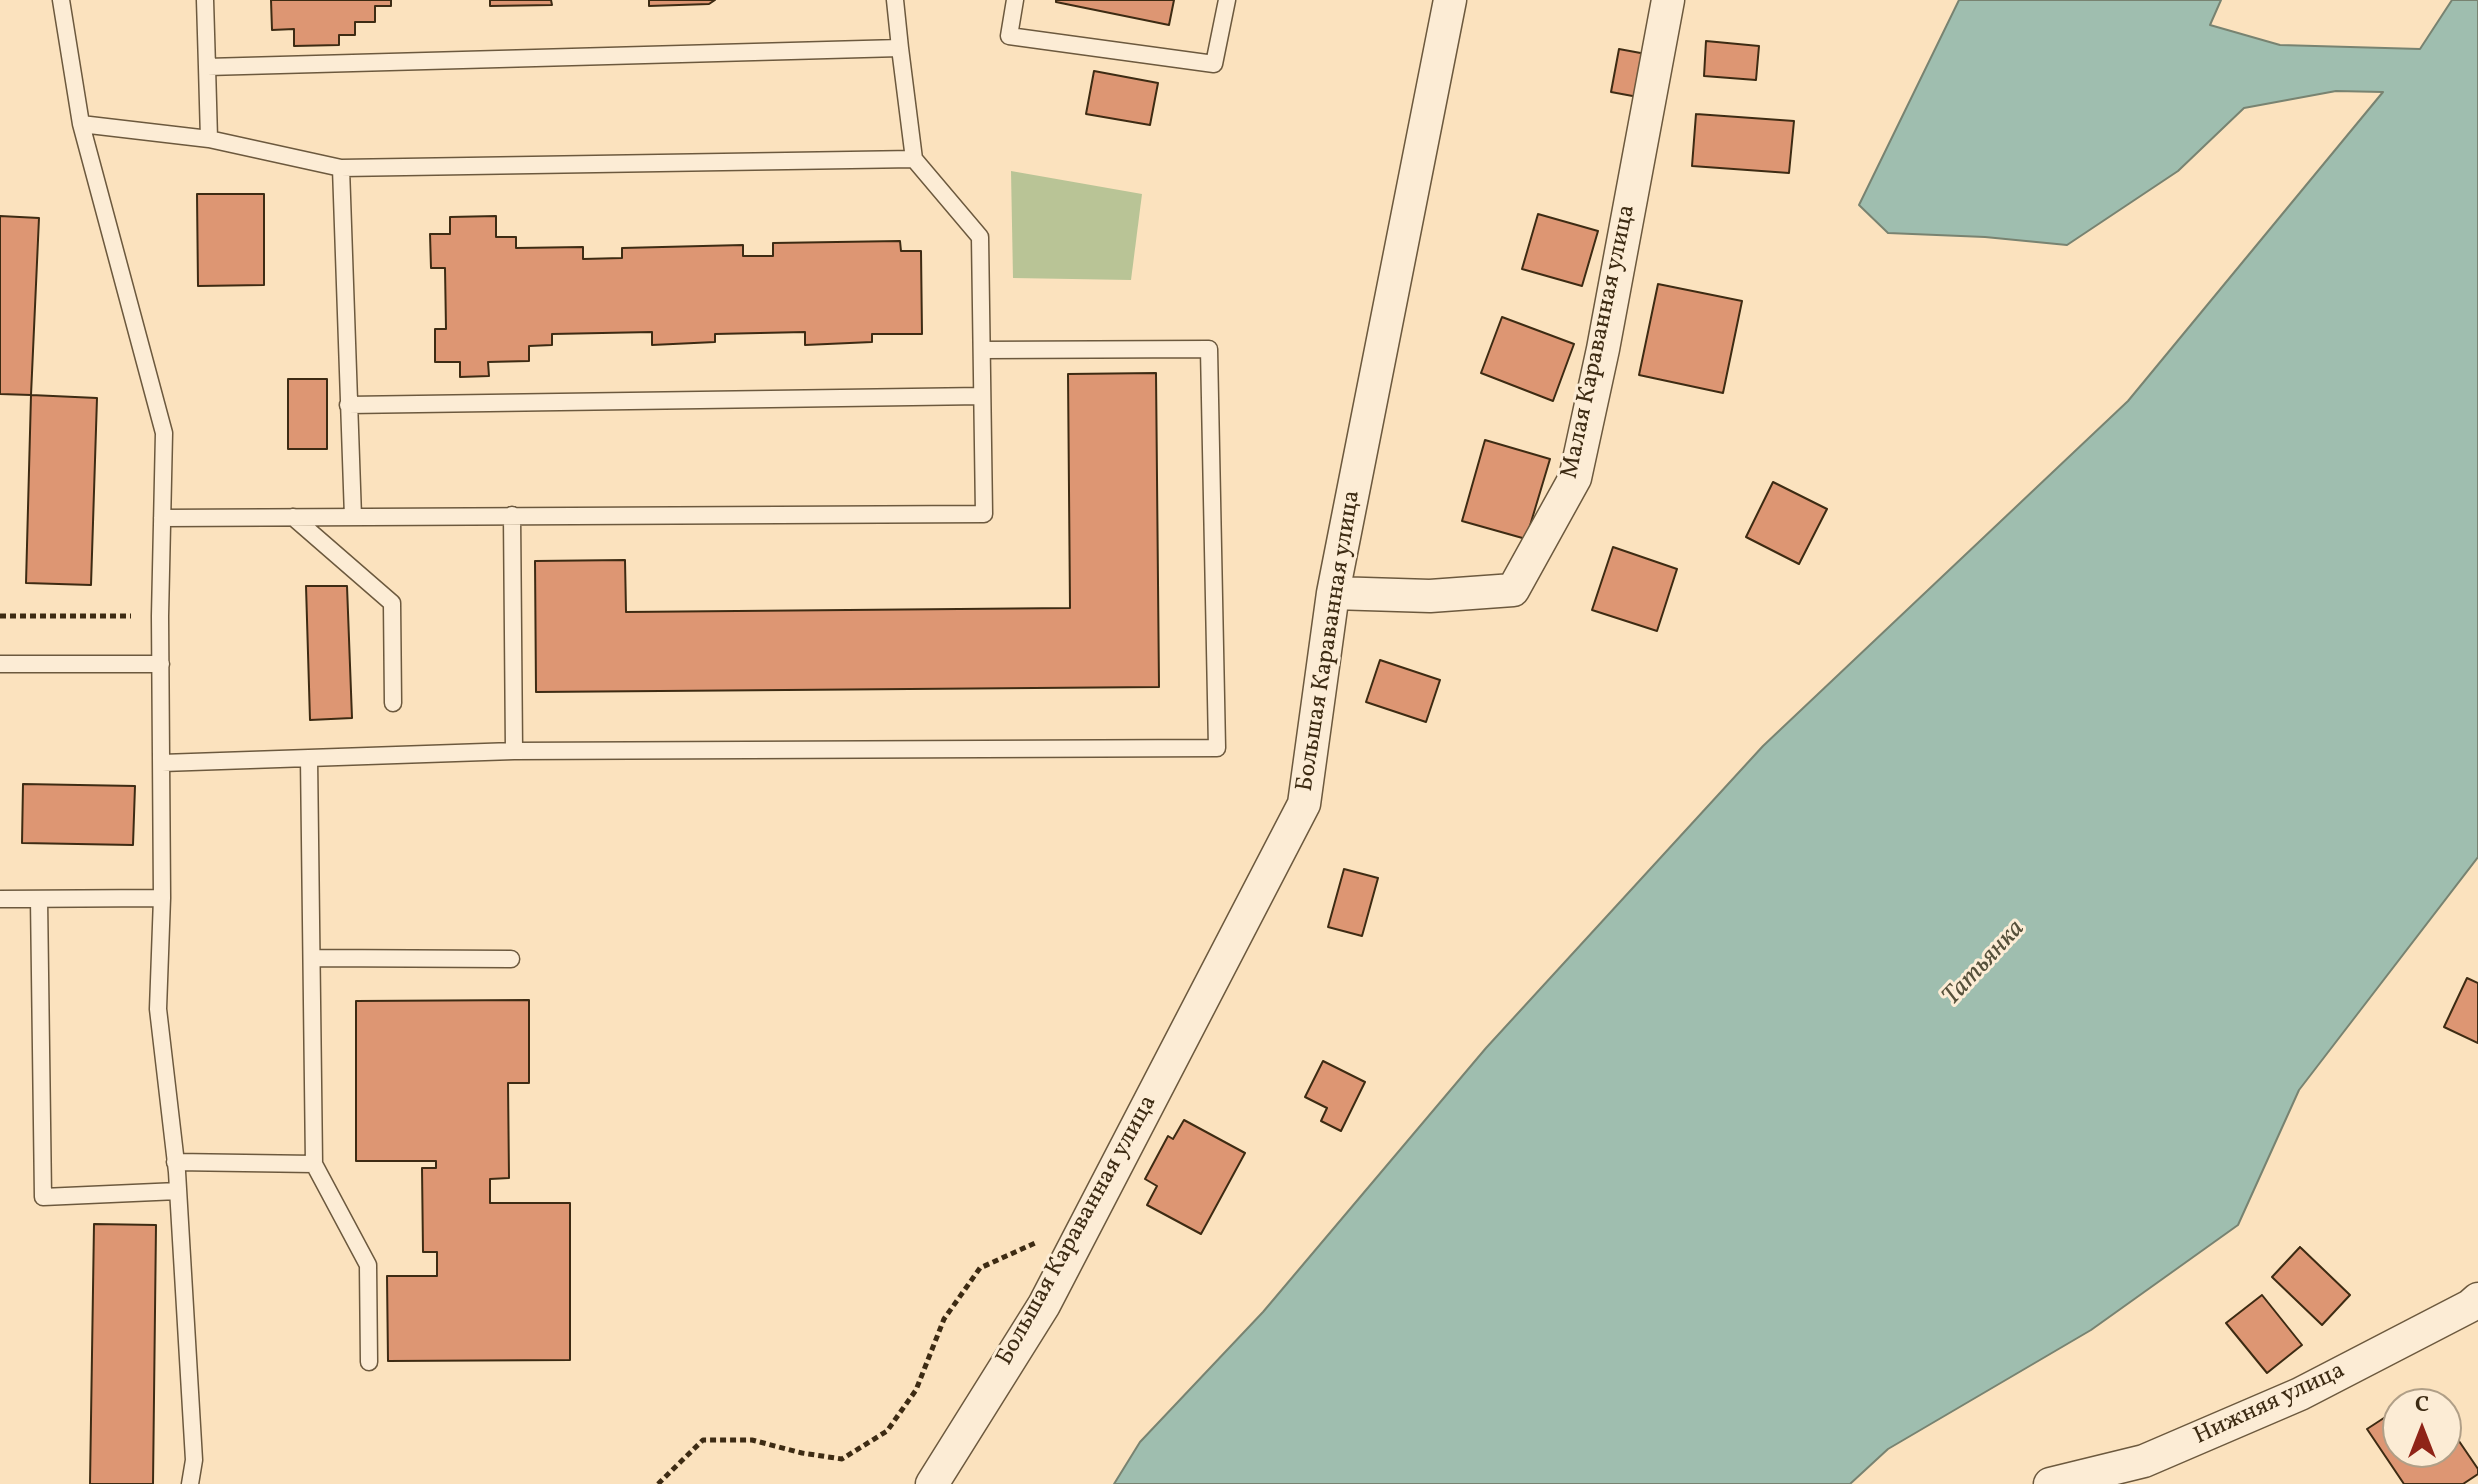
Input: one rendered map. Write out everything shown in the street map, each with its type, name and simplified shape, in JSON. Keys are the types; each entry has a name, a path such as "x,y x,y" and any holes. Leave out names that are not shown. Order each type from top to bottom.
{"street":[{"name":"Большая Караванная улица","path":"932,1484 1044,1305 1304,804 1333,593 1450,0"},
{"name":"Малая Караванная улица","path":"1333,593 1430,596 1513,590 1575,478 1603,349 1668,0"},
{"name":"Нижняя улица","path":"2050,1484 2144,1461 2257,1413 2314,1387 2478,1299"}],"lane":[{"path":"61,0 81,124 164,433 160,616 162,898 158,1009 178,1191 194,1460 190,1484"},
{"path":"205,0 209,139"},
{"path":"162,518 984,514 980,237 914,159 895,0"},
{"path":"1015,0 1009,36 1214,64 1227,0"},
{"path":"207,67 900,48"},
{"path":"81,124 209,139 341,168 914,159"},
{"path":"341,168 353,517"},
{"path":"162,763 514,751 1217,748 1209,349 982,350"},
{"path":"348,405 982,396"},
{"path":"512,515 514,751"},
{"path":"293,517 392,603 393,703"},
{"path":"0,664 161,664"},
{"path":"309,758 314,1164 368,1265 369,1362"},
{"path":"0,899 162,898"},
{"path":"39,899 43,1197 178,1191"},
{"path":"312,958 511,959"},
{"path":"175,1162 314,1164"}],"path":[{"path":"0,616 160,616"},
{"path":"658,1484 703,1440 752,1440 842,1459 887,1431 916,1390 944,1319 980,1268 1036,1242"}],"green space":[{"path":"1011,171 1142,194 1131,280 1013,278"}],"water":[{"name":"Татьянка","path":"1959,0 2221,0 2210,25 2280,45 2420,49 2452,0 2478,0 2478,857 2299,1090 2238,1225 2091,1330 1888,1449 1850,1484 1114,1484 1140,1442 1263,1312 1486,1048 1763,746 2128,401 2383,92 2336,91 2244,108 2178,171 2067,245 1985,237 1888,233 1859,205"}],"building":[{"path":"271,0 391,0 391,6 375,6 375,22 355,22 355,35 339,35 339,45 294,46 294,29 272,30"},
{"path":"490,0 551,0 552,5 490,6"},
{"path":"649,0 715,0 709,4 649,6"},
{"path":"1056,0 1174,0 1169,25"},
{"path":"1706,41 1759,46 1756,80 1704,76"},
{"path":"1619,49 1646,54 1638,97 1611,92"},
{"path":"1094,71 1158,83 1150,125 1086,114"},
{"path":"1696,114 1794,121 1789,173 1692,166"},
{"path":"197,194 264,194 264,285 198,286"},
{"path":"1538,214 1598,231 1582,286 1522,269"},
{"path":"0,216 39,218 31,395 0,394"},
{"path":"496,216 496,237 516,237 516,248 583,247 583,259 622,258 622,248 743,245 743,256 773,256 773,243 900,241 901,251 921,251 922,334 872,334 872,342 805,345 805,332 715,334 715,342 652,345 652,332 552,334 552,345 529,346 529,361 488,362 489,376 460,377 460,362 435,362 435,329 446,329 445,268 431,268 430,234 450,234 450,217"},
{"path":"1658,284 1742,301 1723,393 1639,375"},
{"path":"1502,317 1574,344 1553,401 1481,373"},
{"path":"1156,373 1159,687 536,692 535,561 625,560 626,612 1070,608 1068,374"},
{"path":"288,379 327,379 327,449 288,449"},
{"path":"31,395 97,398 91,585 26,583"},
{"path":"1485,440 1550,459 1526,539 1462,521"},
{"path":"1773,482 1827,509 1799,564 1746,537"},
{"path":"1613,547 1677,569 1657,631 1592,610"},
{"path":"306,586 347,586 352,718 310,720"},
{"path":"1380,660 1440,680 1426,722 1366,702"},
{"path":"23,784 135,786 133,845 22,843"},
{"path":"1344,869 1378,878 1362,936 1328,927"},
{"path":"2467,978 2478,983 2478,1043 2444,1027"},
{"path":"529,1000 529,1083 508,1083 509,1178 490,1179 490,1203 570,1203 570,1360 388,1361 387,1276 437,1276 437,1252 423,1252 422,1168 436,1168 436,1161 356,1161 356,1001"},
{"path":"1323,1061 1365,1082 1341,1131 1321,1121 1327,1108 1305,1097"},
{"path":"1184,1120 1245,1153 1201,1234 1147,1205 1157,1186 1145,1179 1168,1136 1173,1139"},
{"path":"94,1224 156,1225 153,1484 90,1484"},
{"path":"2300,1247 2350,1295 2322,1325 2272,1277"},
{"path":"2262,1295 2302,1345 2267,1373 2226,1323"},
{"path":"2382,1419 2382,1451 2367,1429"},
{"path":"2462,1446 2478,1469 2478,1474 2463,1484 2404,1484 2393,1468 2462,1468"}]}
